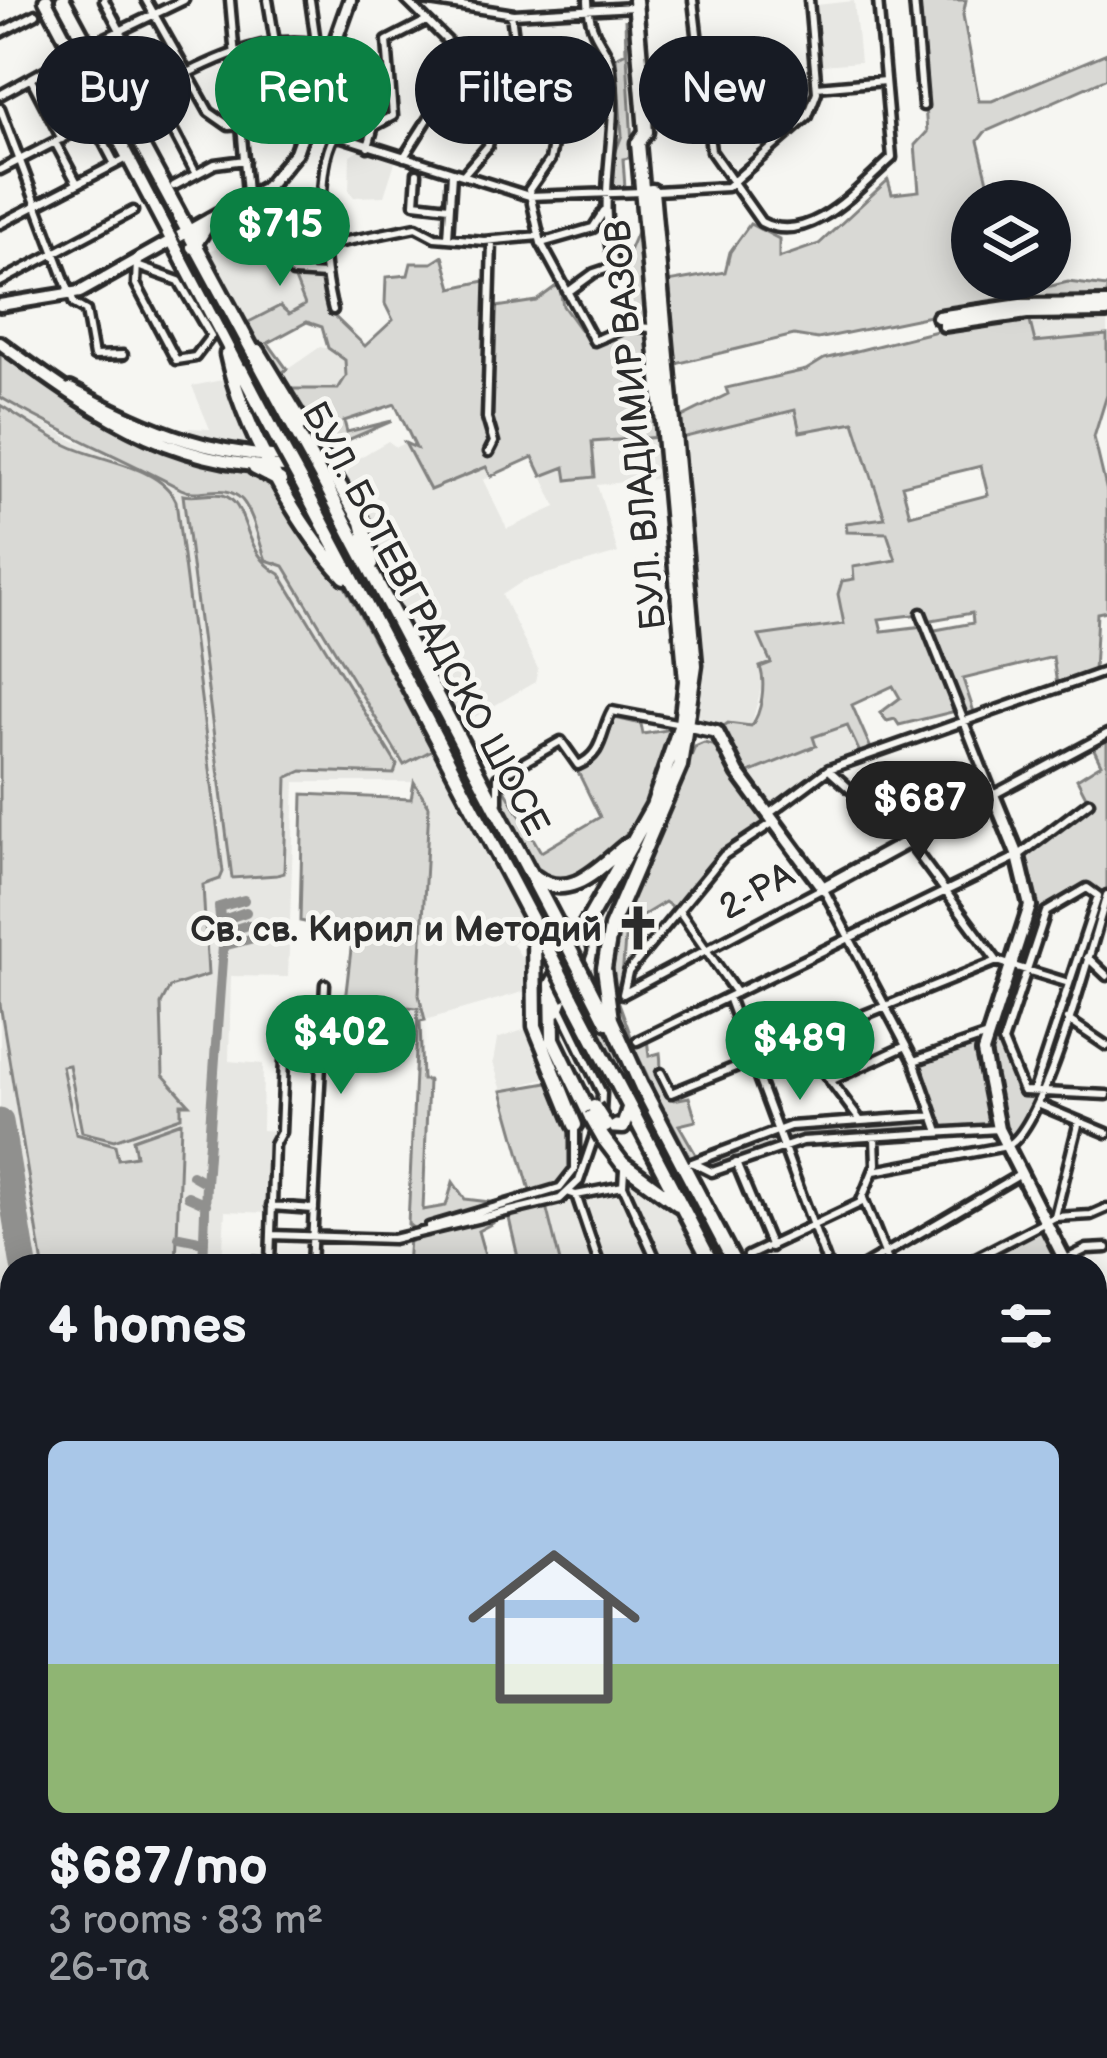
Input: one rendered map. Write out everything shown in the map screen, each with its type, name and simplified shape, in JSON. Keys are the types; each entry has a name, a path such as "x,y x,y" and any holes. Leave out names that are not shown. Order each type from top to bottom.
{"main road":[{"name":"БУЛ. БОТЕВГРАДСКО ШОСЕ","path":"46,0 129,157 179,237 193,247 297,433 324,468 384,599 644,1090 689,1165 730,1254"},
{"name":"БУЛ. БОТЕВГРАДСКО ШОСЕ","path":"63,0 215,320 707,1254"},
{"name":"БУЛ. ВЛАДИМИР ВАЗОВ","path":"635,3 646,132 638,143 647,192 683,630 686,725 656,821"},
{"path":"193,247 210,220"},
{"path":"215,320 236,397 257,439 314,543 362,596"},
{"path":"233,323 253,344 324,468"},
{"path":"257,439 252,462 282,483"},
{"path":"272,463 284,451"},
{"name":"БУЛ. ВЛАДИМИР ВАЗОВ","path":"598,1122 571,1080 553,1039 552,984 635,838 686,725"},
{"path":"656,821 567,991 559,1035 598,1122 622,1162 684,1210"},
{"path":"644,1090 611,1018 604,968 611,927 656,821"},
{"path":"525,868 551,886 573,886 635,838"},
{"path":"530,913 536,945 535,1026 575,1125"},
{"path":"598,1122 626,1124 628,1101"}],"street":[{"path":"104,0 123,36"},
{"path":"146,0 167,36"},
{"path":"109,36 184,0"},
{"path":"230,0 235,36"},
{"path":"268,0 274,36"},
{"path":"310,0 315,36"},
{"path":"338,36 350,0"},
{"path":"406,0 442,36"},
{"path":"424,0 512,14 588,12 635,3"},
{"path":"514,36 512,14 521,0"},
{"path":"588,0 593,36"},
{"path":"693,0 706,134 734,183 768,226 826,216 892,158 878,0"},
{"path":"356,144 529,196 605,196 734,183 808,116 817,87 809,0"},
{"path":"914,0 923,106"},
{"path":"0,33 36,14"},
{"path":"391,42 426,21"},
{"path":"0,95 36,75"},
{"path":"191,77 215,116"},
{"path":"30,78 36,91"},
{"path":"817,87 885,81"},
{"path":"0,108 74,304 86,311 96,358 122,355"},
{"path":"0,170 53,144"},
{"path":"60,144 77,183"},
{"path":"102,144 115,164"},
{"path":"180,144 196,174"},
{"path":"245,144 253,193 264,203 259,209 293,273 326,275"},
{"path":"0,305 72,295 138,264 282,172 297,144"},
{"path":"331,144 324,159 325,243 333,310"},
{"path":"368,148 369,144"},
{"path":"404,158 415,144"},
{"path":"463,176 488,144"},
{"path":"553,144 550,160 529,196 540,239 593,341 629,326 650,328"},
{"path":"568,292 594,273 615,266 604,175 613,144"},
{"path":"0,224 129,157"},
{"path":"174,185 245,160"},
{"path":"417,173 415,202 449,207"},
{"path":"448,238 452,173"},
{"path":"272,237 325,243 416,227 448,238 540,239 593,228 605,208"},
{"path":"0,282 133,211"},
{"path":"489,452 494,442 488,418 492,241"},
{"path":"138,264 186,288 211,336 202,352 176,360 136,284 138,264"},
{"path":"941,321 1107,308"},
{"path":"0,343 83,406 157,444 209,461 324,468"},
{"path":"284,451 324,468"},
{"path":"922,613 1018,856 1030,906 1004,963 983,1052 998,1130 1050,1219 1064,1254"},
{"path":"824,1254 732,995 710,950 680,912 724,855 829,769 1107,671"},
{"path":"499,817 496,778 562,741 578,764 589,760 602,743 611,711 717,732 823,888 914,1061 939,1132"},
{"name":"2-РА","path":"680,912 628,972 623,994 1107,734"},
{"path":"829,769 909,842 1004,963 1073,984"},
{"path":"637,1041 1018,856 1089,802"},
{"path":"874,1171 1007,1147 1024,1133 1040,1105 1044,1091 1067,1019 1097,892 1088,888 1046,912 1003,1042 1019,1087 1044,1091 1107,1094"},
{"path":"1034,1090 1107,895"},
{"path":"1097,927 1107,931"},
{"path":"1087,957 1107,976"},
{"path":"661,1073 671,1093 1004,963"},
{"path":"312,1254 325,984"},
{"path":"1067,1019 1107,1046"},
{"path":"914,1061 986,1036"},
{"path":"800,1040 860,1120"},
{"path":"830,1081 906,1046"},
{"path":"270,1254 284,1060"},
{"path":"528,1203 555,1192 572,1174 571,1080"},
{"path":"1040,1105 1107,1133"},
{"path":"689,1165 778,1129 933,1116"},
{"path":"1050,1219 1079,1121"},
{"path":"596,1254 573,1194 598,1122"},
{"path":"689,1165 712,1172 784,1146 998,1130"},
{"path":"753,1254 863,1198 874,1171 875,1137"},
{"path":"622,1162 623,1184 653,1254"},
{"path":"736,1163 771,1247"},
{"path":"888,1254 1023,1173"},
{"path":"271,1235 409,1235 642,1176"},
{"path":"863,1198 886,1254"},
{"path":"271,1206 314,1208"},
{"path":"984,1254 1050,1219 1091,1215 1107,1208"}],"shaded area":[{"path":"917,0 966,0 963,15 979,101 992,101 1107,53 1107,78 985,132 978,141 988,180 951,180 951,300 1071,300 1071,282 1107,287 1107,302 969,308 818,339 794,335 676,364 668,282 725,272 730,252 750,224 779,239 779,258 819,244 888,180 892,194 919,191 915,145 927,132"},
{"path":"854,1 860,62 822,65 816,5"},
{"path":"625,19 632,144 629,158 623,159 625,188 610,190 611,164 622,135 616,57 626,52"},
{"path":"358,150 395,162 384,196 354,197 349,191 350,155"},
{"path":"255,205 306,305 289,314 279,307 243,325 206,254 241,231 239,213"},
{"path":"640,225 649,324 627,322 623,265"},
{"path":"443,256 452,288 494,279 490,308 536,301 559,284 563,306 591,345 630,330 650,332 660,437 592,442 595,477 567,480 565,467 542,476 533,457 491,476 486,467 430,490 405,443 416,448 395,404 344,421 347,432 392,421 327,449 286,389 338,389 346,376 345,360 328,348 322,327 307,322 268,343 287,369 278,376 243,325 280,306 289,314 305,305 294,277 326,275 334,316 365,346 393,320 385,304 386,277 408,275 411,263 432,263"},
{"path":"1107,316 1107,335 1035,343 1029,318"},
{"path":"1029,318 1035,342 1107,335 1107,395 1094,437 1107,492 1107,611 1097,613 1094,672 1057,685 1053,657 963,679 975,715 963,721 930,631 973,623 972,613 926,621 920,614 879,619 882,631 924,626 956,711 899,725 895,719 887,721 880,713 900,698 893,686 852,705 872,751 861,755 847,725 813,737 816,746 744,775 721,728 728,723 751,726 758,714 763,689 760,667 771,663 759,636 844,624 838,594 842,581 854,579 853,567 896,560 887,533 847,532 846,523 885,518 854,422 800,432 795,410 682,438 680,418 728,394 726,388 945,329","holes":["981,466 988,495 910,515 902,485"]},
{"path":"0,347 118,431 192,460 272,477 343,583 432,750 404,765 284,566 266,560 242,500 227,491 188,492 0,397"},
{"path":"320,347 335,350 345,360 344,383 325,392 286,389 278,376"},
{"path":"227,379 250,446 186,436 187,428 210,429 192,386"},
{"path":"0,397 74,441 97,446 184,491 225,489 243,501 266,560 284,566 404,764 432,750 527,932 512,943 529,968 530,990 425,1020 419,995 428,806 413,782 295,782 288,977 231,976 229,1061 263,1064 262,1130 279,1131 272,1143 267,1213 225,1211 223,1254 0,1254"},
{"path":"0,405 67,445 156,479 176,501 223,872 220,879 203,885 208,975 170,987 161,1004 163,1075 189,1104 181,1104 181,1117 114,1140 82,1132 69,1065 62,1066 76,1134 115,1145 118,1159 136,1156 133,1139 181,1122 176,1254 41,1254 0,1004"},
{"path":"796,410 854,421 885,519 846,523 848,532 888,533 896,561 854,579 845,624 760,668 764,678 751,726 728,723 721,728 701,720 698,713 701,653 682,438"},
{"path":"660,437 664,478 597,485 618,553 523,581 502,595 538,669 535,682 464,723 413,620 399,614 382,586 367,519 346,483 350,463 388,441 396,447 405,443 430,490 487,466 491,476 483,480 507,529 556,507 542,476 566,467 592,442"},
{"path":"301,471 312,471 564,948 558,960"},
{"path":"218,494 232,500 258,554 280,574 397,765 394,774 302,771 287,778 284,873 277,875 232,878 183,495"},
{"path":"615,718 641,724 643,734 672,729 661,777 626,835 592,867 573,883 543,878 502,805 501,779 504,776 503,786 541,852 600,817 578,772 601,753"},
{"path":"848,725 861,755 828,768 770,810 744,775 816,746 812,738"},
{"path":"1107,734 1107,895 1040,1105 1007,1146 997,1129 802,1141 712,1172 705,1161 779,1129 933,1116 914,1061 987,1036 1029,907 1018,856 1089,802 1077,779 1101,764 1091,743","holes":["1087,888 1097,892 1034,1090 1019,1087 1003,1042 1046,913"]},
{"path":"717,746 770,822 726,853 678,911 665,902 626,926 622,978 612,998 613,965 628,901 695,747"},
{"path":"414,782 429,806 419,995 425,1020 420,1021 422,1080 428,1080 423,1210 446,1206 453,1182 465,1199 490,1202 415,1230 408,1224 418,1008 345,1001 353,932 300,921 303,794 411,799"},
{"path":"574,967 725,1254 714,1254 569,979"},
{"path":"618,1000 635,1043 647,1038 649,1056 660,1053 662,1083 668,1094 674,1100 689,1097 696,1121 679,1125 698,1158 691,1160 666,1112 662,1115 621,1031 663,1109 613,1004"},
{"path":"532,1027 550,1077 502,1091 493,1062 497,1039"},
{"path":"553,1082 567,1110 572,1169 557,1188 531,1194 502,1091"},
{"path":"634,1179 671,1203 699,1254 558,1254 546,1206 627,1191"},
{"path":"546,1206 558,1254 517,1254 508,1214"},
{"path":"492,1218 493,1223 478,1231 485,1254 408,1254 409,1238"},
{"path":"1046,1221 1062,1254 984,1254"}],"taxiway":[{"path":"206,1183 223,946 219,907 244,900"},
{"path":"220,921 246,912"},
{"path":"222,933 248,925"},
{"path":"223,946 250,939"},
{"path":"192,1175 206,1183 203,1254"},
{"path":"188,1196 206,1204"},
{"path":"179,1237 204,1242"}],"runway":[{"path":"0,1122 22,1254"}],"tram line":[{"path":"53,0 244,364"}],"place":[{"name":"Св. св. Кирил и Методий","path":"638,928"}]}
